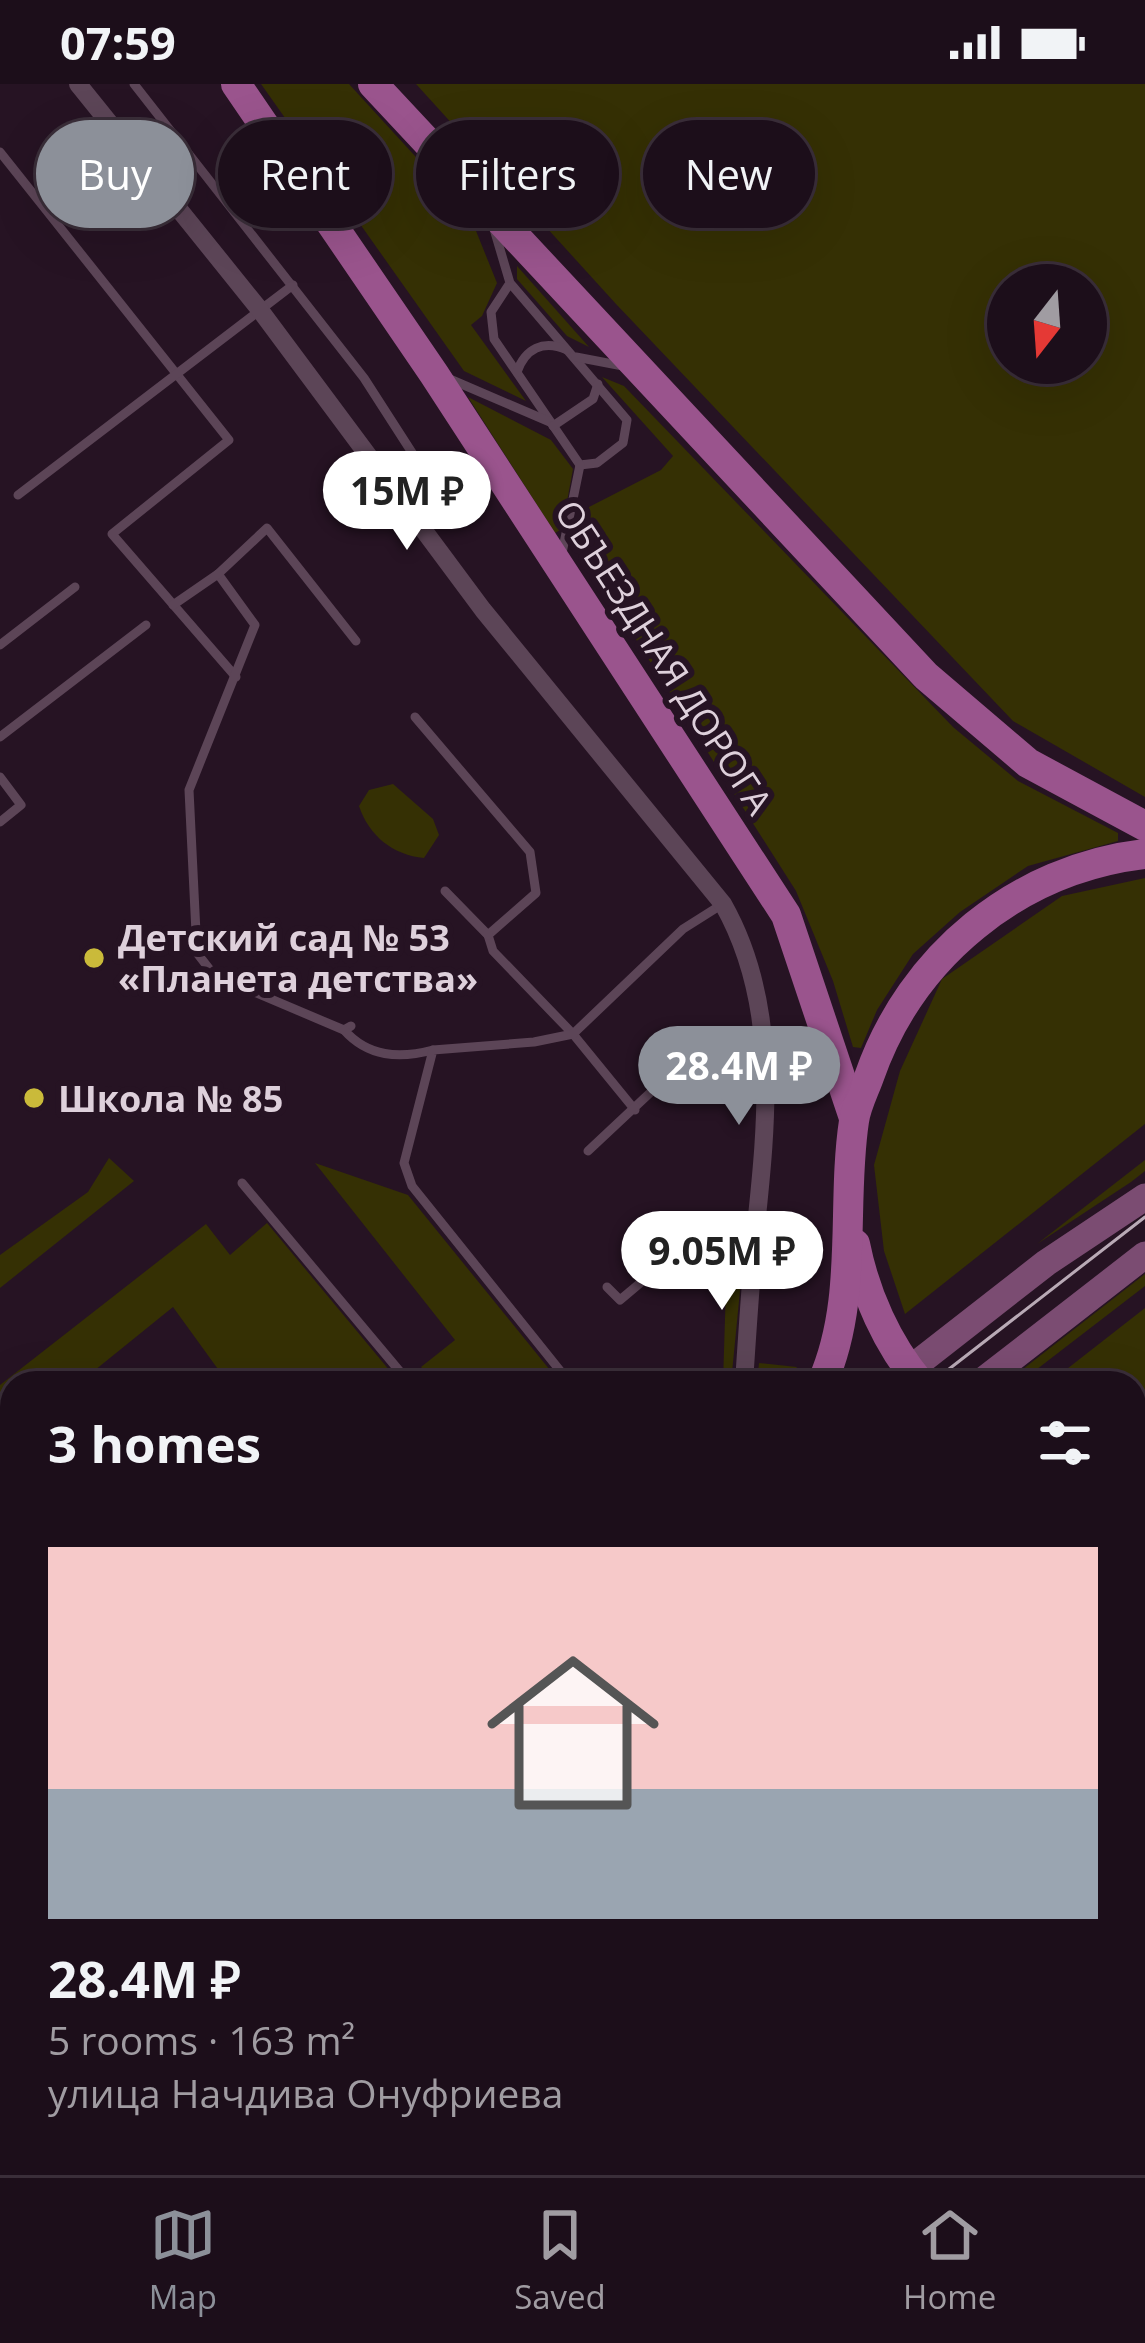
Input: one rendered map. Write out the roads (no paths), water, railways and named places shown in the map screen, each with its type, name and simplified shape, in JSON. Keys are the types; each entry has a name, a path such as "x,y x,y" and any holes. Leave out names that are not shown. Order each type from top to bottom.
{"main road":[{"name":"ОБЪЕЗДНАЯ ДОРОГА","path":"236,84 434,374 786,915 854,1118"},
{"path":"373,84 416,130"},
{"path":"508,228 926,676 1028,764 1145,826"},
{"path":"824,1371 844,1288 854,1118 895,1017 934,962 986,915 1050,878 1112,858 1145,854"},
{"path":"918,1371 1046,1263 1145,1197"},
{"path":"850,1221 875,1308 904,1371"},
{"path":"995,1371 1145,1255"}],"street":[{"path":"84,86 260,310 483,610 723,904 740,933 760,1009 767,1097 745,1371"}],"lane":[{"path":"134,84 364,378 447,507"},
{"path":"0,152 229,440 112,535 236,677"},
{"path":"494,228 511,284 627,420 623,443 598,463 580,465"},
{"path":"511,284 491,312 494,339 580,465 559,570"},
{"path":"18,496 293,285"},
{"path":"517,372 522,357 541,345 555,344 574,355 640,369"},
{"path":"434,374 458,380 552,424"},
{"path":"552,424 593,399 598,385"},
{"path":"173,605 218,574 267,528 356,641"},
{"path":"218,574 255,625 189,790 196,953 214,975 347,1028 360,1048 410,1056 433,1049 534,1042 573,1034 683,929 723,904"},
{"path":"0,645 75,587"},
{"path":"0,736 146,626"},
{"path":"415,717 530,852 536,892 488,934"},
{"path":"0,777 21,805 0,822"},
{"path":"445,891 488,934 493,951 573,1034 634,1110"},
{"path":"433,1049 404,1162 412,1186 560,1371"},
{"path":"588,1151 652,1090 740,1099 767,1097"},
{"path":"242,1183 399,1371"},
{"path":"607,1286 620,1300 683,1247 694,1244 754,1248"}],"tram line":[{"path":"946,1371 1145,1217"}],"place":[{"name":"Детский сад № 53 «Планета детства»","path":"94,958"},
{"name":"Школа № 85","path":"34,1098"}]}
